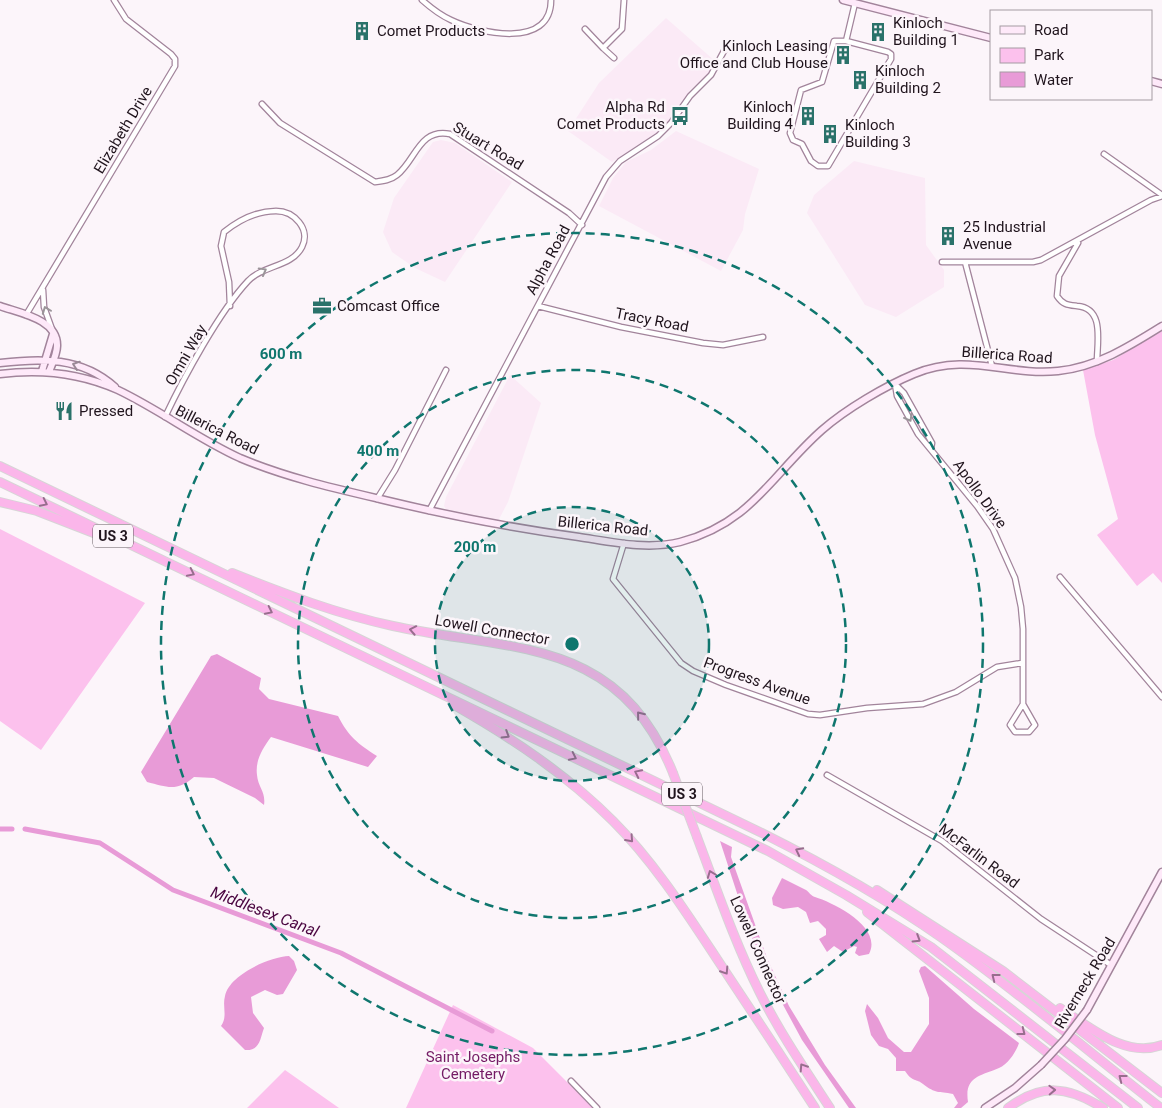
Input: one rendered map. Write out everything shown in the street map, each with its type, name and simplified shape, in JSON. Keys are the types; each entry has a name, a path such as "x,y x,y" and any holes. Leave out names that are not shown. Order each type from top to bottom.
{"highway":[{"name":"US 3","path":"0,466 821,863 879,896 954,947 1161,1108"},
{"name":"US 3","path":"0,482 768,851 846,894 945,957 1138,1108"},
{"path":"0,502 37,511 164,560"},
{"name":"Lowell Connector","path":"165,546 288,596 354,617 437,635 531,649 571,662 606,683 632,706 656,737 673,773 739,946 757,987 786,1039 830,1108"},
{"path":"403,676 530,751 577,787 624,833 676,898 815,1108"},
{"path":"821,863 903,904 1114,1041 1138,1048 1162,1045"},
{"path":"846,894 1118,1108"},
{"path":"1004,971 1162,1093"},
{"path":"1008,1108 1027,1096 1053,1090 1075,1094 1102,1108"}],"main road":[{"path":"843,0 990,38"},
{"path":"0,306 44,322 53,334 57,343 45,371"},
{"name":"Billerica Road","path":"0,363 49,360 92,372 117,390 239,457 277,472 377,499 535,531 624,544 666,545 717,527 739,514 766,491 825,427 895,384 922,371 950,363 1056,371 1097,362 1126,348 1162,326"},
{"name":"Billerica Road","path":"0,374 45,371 83,379 117,390"},
{"name":"Riverneck Road","path":"985,1108 1015,1088 1041,1065 1070,1034 1087,1010 1162,872"}],"street":[{"name":"Elizabeth Drive","path":"26,316 176,64 174,57 168,51 122,15 114,0"},
{"path":"422,0 445,17 464,26 513,34 531,30 543,22 548,13 551,0"},
{"path":"604,48 622,29 624,0"},
{"path":"846,41 855,3"},
{"path":"585,29 614,58"},
{"path":"834,41 846,41 888,52 891,54 891,59 828,166 818,166 811,160 802,144 793,140 790,133 798,96 801,90 822,82 834,41"},
{"name":"Alpha Road","path":"430,511 614,167 671,123 690,96 711,75 724,51"},
{"name":"Stuart Road","path":"262,104 280,123 375,182 392,179 398,175 427,138 435,134 450,134 570,212 582,225"},
{"path":"942,262 1033,262 1048,258 1151,200 1162,196 1155,188 1104,154"},
{"name":"Omni Way","path":"165,417 207,340 250,279 265,268 290,259 300,250 304,241 304,231 294,216 288,212 278,211 256,214 224,232 222,246 229,282 230,306"},
{"path":"1078,242 1060,276 1057,296 1061,302 1068,306 1080,306 1089,310 1097,319 1099,325 1097,362"},
{"path":"966,262 992,366"},
{"path":"44,286 44,307 52,325 53,334"},
{"name":"Tracy Road","path":"538,306 621,327 703,343 722,345 763,336"},
{"path":"377,499 395,470 446,370"},
{"name":"Apollo Drive","path":"895,384 904,393 932,443 931,448 977,506 1005,552 1015,578 1021,607 1023,704 1035,725 1029,732 1016,732 1010,724 1023,704"},
{"name":"Progress Avenue","path":"624,544 614,580 681,663 693,672 808,714 923,704 956,692 997,667 1022,663"},
{"path":"1060,577 1162,697"},
{"name":"McFarlin Road","path":"827,775 942,841 1041,919 1111,965"},
{"path":"571,1081 597,1108"}],"shaded area":[{"path":"666,18 715,61 707,75 690,90 671,120 661,130 612,162 568,131 599,83"},
{"path":"676,131 759,169 745,214 743,230 721,271 599,206 613,178 626,162 651,150"},
{"path":"441,140 455,143 512,182 445,282 415,268 392,252 383,232 394,198 433,142"},
{"path":"854,161 925,178 926,245 944,270 944,287 896,317 865,305 807,213 814,195"},
{"path":"510,375 541,403 508,502 498,521 447,511 444,506 446,497"}],"green space":[{"path":"1162,331 1162,583 1153,573 1137,586 1097,535 1118,519 1095,435 1083,370 1113,360"},
{"path":"0,529 145,603 41,750 0,721"},
{"name":"Saint Josephs Cemetery","path":"453,1005 533,1048 593,1108 406,1108"},
{"path":"285,1070 339,1108 247,1108"}],"water":[{"path":"217,654 261,678 259,689 269,699 338,716 354,739 377,756 368,767 271,737 257,764 258,779 264,797 264,805 255,798 214,778 194,777 182,785 172,787 147,782 141,772 211,656"},
{"path":"720,841 732,847 731,857 767,958 789,1006 825,1065 856,1108 849,1108 802,1040 768,977 751,936"},
{"path":"782,878 854,918 869,935 871,944 869,954 859,956 855,953 857,947 854,946 843,952 834,946 827,952 819,939 826,935 826,929 818,921 810,923 806,912 798,907 783,909 773,905 772,898"},
{"path":"289,956 294,961 297,970 283,994 277,995 265,990 251,997 253,1013 264,1028 257,1046 254,1049 245,1050 221,1026 225,1015 224,1000 228,988 242,974 251,969 271,960"},
{"path":"925,966 974,1009 1019,1043 1014,1054 1006,1064 980,1075 971,1082 967,1093 968,1102 961,1108 954,1108 958,1103 953,1094 934,1091 921,1082 912,1079 905,1071 896,1071 896,1058 888,1049 879,1046 871,1035 865,1011 867,1004 878,1018 888,1038 904,1052 911,1052 929,1024 929,998 919,971 921,967"}],"waterway":[{"name":"Middlesex Canal","path":"0,829 12,829"},
{"name":"Middlesex Canal","path":"25,829 100,843 173,890 341,953 492,1031"}],"place":[{"name":"Comet Products","path":"362,31"},
{"name":"Kinloch Building 1","path":"878,32"},
{"name":"Kinloch Leasing Office and Club House","path":"843,55"},
{"name":"Kinloch Building 2","path":"860,80"},
{"name":"Alpha Rd Comet Products","path":"680,116"},
{"name":"Kinloch Building 4","path":"808,116"},
{"name":"Kinloch Building 3","path":"830,134"},
{"name":"25 Industrial Avenue","path":"948,236"},
{"name":"Comcast Office","path":"322,306"},
{"name":"Pressed","path":"64,411"}]}
